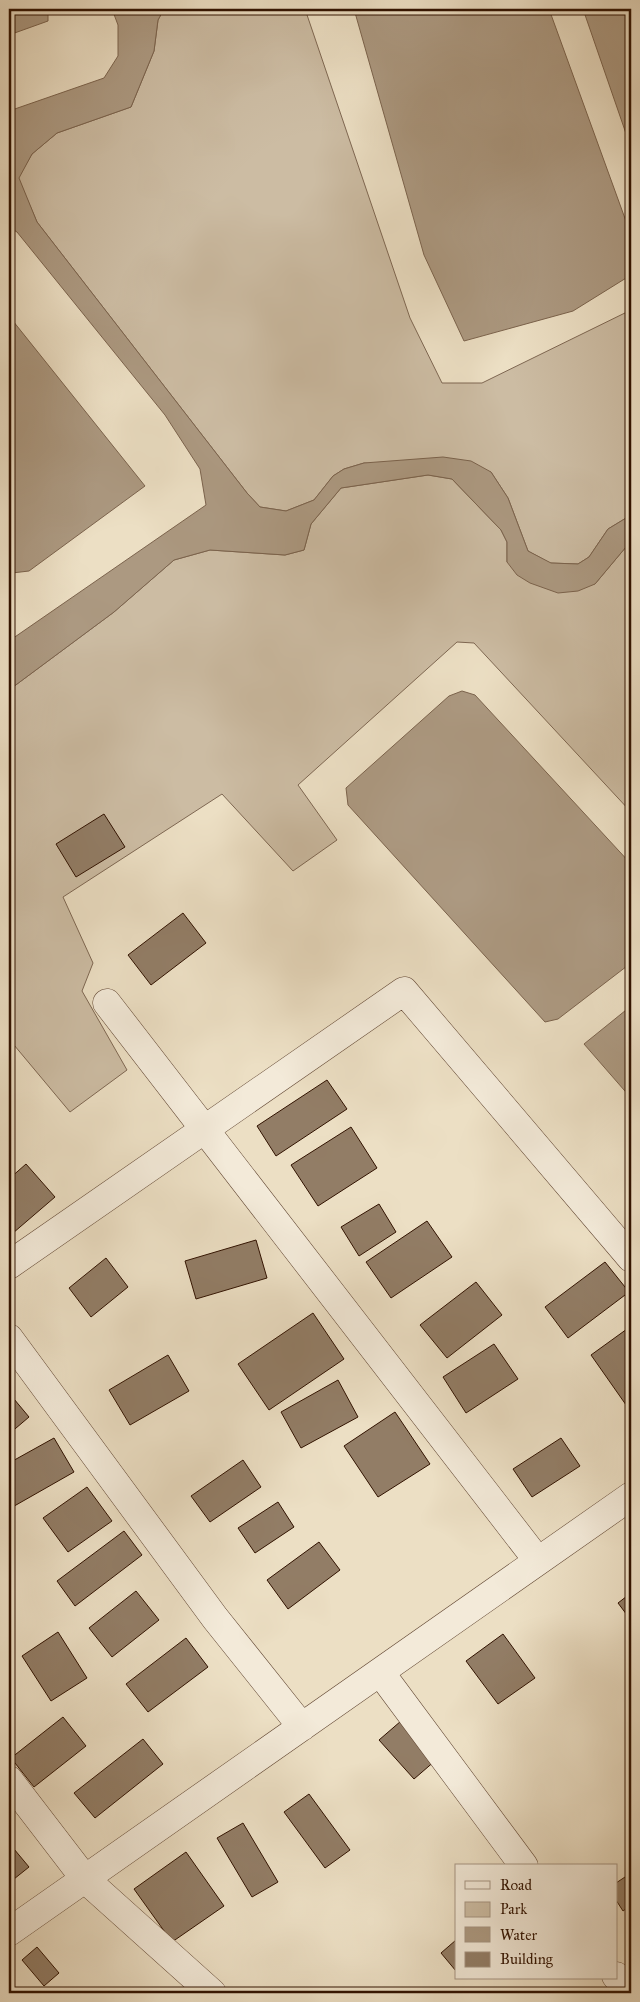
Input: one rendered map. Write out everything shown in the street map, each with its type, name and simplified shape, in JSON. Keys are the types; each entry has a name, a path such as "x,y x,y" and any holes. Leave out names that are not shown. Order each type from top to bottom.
{"street":[{"path":"9,1265 404,991 631,1258"},
{"path":"107,1003 538,1561"},
{"path":"9,1338 215,1618 302,1727"},
{"path":"9,1932 538,1561 630,1500"},
{"path":"380,1672 523,1864"},
{"path":"9,1780 85,1879 212,1993"},
{"path":"618,1978 631,1993"}],"green space":[{"path":"164,9 305,9 410,318 442,383 482,383 631,310 631,515 608,529 589,557 578,564 550,563 528,551 508,498 491,472 364,463 344,469 333,476 314,500 286,511 260,507 247,493 37,222 18,178 32,154 57,133 131,107 154,51 158,20"},
{"path":"428,475 452,479 501,530 507,542 507,562 595,584 631,541 631,812 474,643 457,642 298,785 337,840 293,871 222,794 63,897 93,963 82,991 127,1070 70,1112 9,1039 9,690 114,612 174,560 210,550 285,555 304,550 311,524 341,488"}],"water":[{"path":"9,9 48,9 48,21 9,35"},
{"path":"112,9 164,9 158,20 154,51 131,107 57,133 32,154 19,178 37,222 247,493 260,507 286,511 314,500 333,476 344,469 364,463 443,457 471,461 491,472 508,498 528,551 551,563 578,564 589,557 608,529 631,515 631,541 595,584 578,591 558,593 530,583 517,575 507,562 507,542 501,530 452,479 428,475 341,488 311,524 304,550 285,555 210,550 174,560 114,612 9,690 9,641 206,505 200,469 165,415 17,232 9,227 9,111 104,78 118,56 118,25"},
{"path":"354,9 549,9 631,235 631,275 573,311 464,341 424,255"},
{"path":"583,9 631,9 631,148"},
{"path":"9,316 145,486 29,571 12,573 9,571"},
{"path":"462,691 475,695 631,864 631,963 558,1019 545,1022 348,805 346,788 449,696"},
{"path":"631,1006 631,1098 584,1044"}],"building":[{"path":"104,814 125,847 76,877 56,844"},
{"path":"183,913 206,943 151,985 128,955"},
{"path":"327,1080 347,1109 276,1156 257,1126"},
{"path":"351,1127 377,1168 318,1206 291,1165"},
{"path":"26,1164 55,1197 13,1233 9,1227 9,1179"},
{"path":"379,1204 396,1232 359,1256 341,1227"},
{"path":"427,1221 452,1257 391,1298 366,1262"},
{"path":"256,1240 267,1278 196,1299 185,1261"},
{"path":"106,1258 128,1287 91,1317 69,1288"},
{"path":"605,1262 629,1292 568,1338 545,1307"},
{"path":"476,1282 502,1315 447,1358 420,1325"},
{"path":"313,1313 344,1359 269,1410 238,1364"},
{"path":"627,1329 631,1335 631,1412 591,1355"},
{"path":"494,1344 518,1379 466,1413 443,1377"},
{"path":"168,1355 189,1391 130,1425 109,1390"},
{"path":"338,1380 358,1417 301,1448 281,1412"},
{"path":"9,1393 29,1417 9,1434"},
{"path":"395,1412 430,1464 378,1497 344,1446"},
{"path":"54,1438 74,1472 9,1509 9,1463"},
{"path":"561,1438 580,1466 532,1497 513,1469"},
{"path":"243,1460 261,1487 210,1522 191,1496"},
{"path":"87,1487 112,1521 68,1552 43,1518"},
{"path":"278,1502 294,1527 255,1553 238,1528"},
{"path":"124,1531 142,1555 75,1606 57,1581"},
{"path":"319,1542 340,1570 288,1609 267,1580"},
{"path":"136,1591 159,1620 112,1657 89,1628"},
{"path":"631,1593 631,1619 630,1619 618,1603"},
{"path":"58,1632 87,1678 51,1701 22,1656"},
{"path":"503,1634 535,1678 498,1704 466,1661"},
{"path":"186,1638 208,1667 148,1712 126,1684"},
{"path":"63,1717 86,1746 34,1787 11,1758"},
{"path":"401,1721 436,1760 414,1779 379,1740"},
{"path":"143,1739 163,1764 95,1818 74,1793"},
{"path":"309,1794 350,1850 325,1868 284,1812"},
{"path":"243,1823 278,1882 252,1897 217,1838"},
{"path":"9,1843 29,1867 9,1883"},
{"path":"186,1852 224,1906 172,1942 134,1889"},
{"path":"631,1873 631,1905 623,1911 618,1903 618,1882"},
{"path":"455,1941 455,1970 441,1953"},
{"path":"37,1947 59,1973 44,1986 22,1960"}]}
